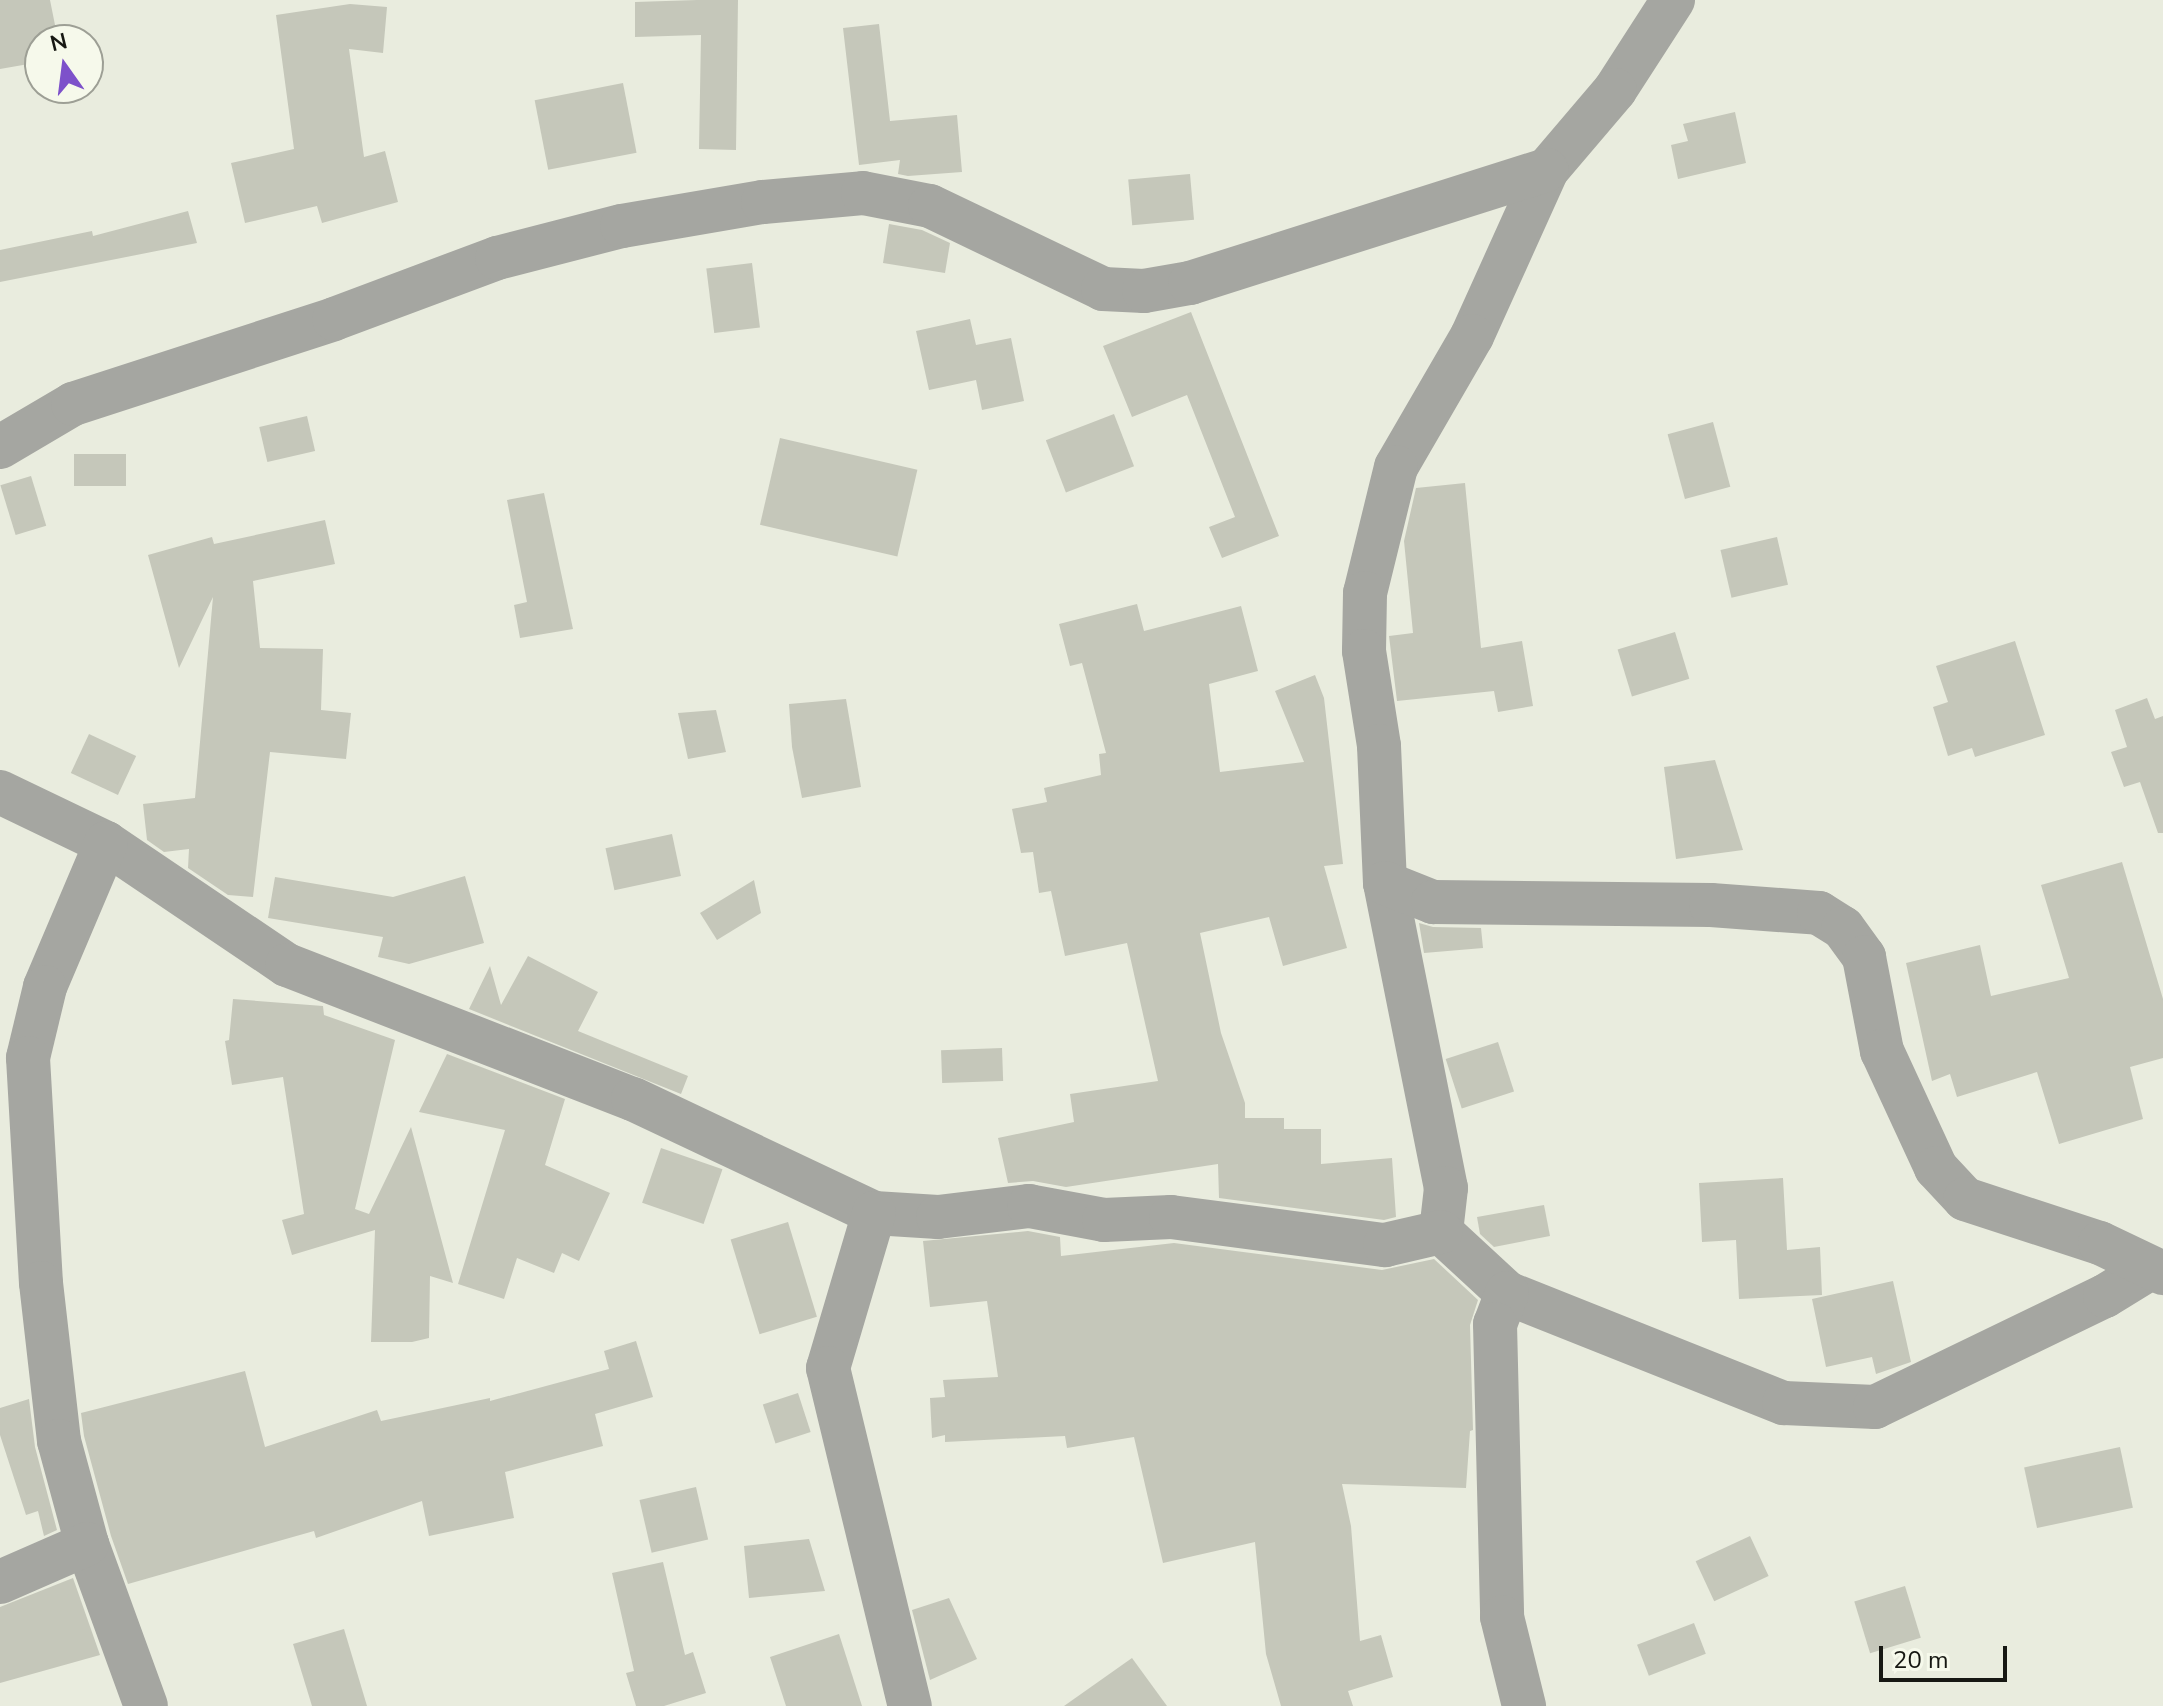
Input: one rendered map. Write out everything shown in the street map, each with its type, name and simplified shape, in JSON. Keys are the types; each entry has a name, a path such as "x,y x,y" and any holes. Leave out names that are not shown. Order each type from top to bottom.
{"street":[{"path":"1441,1232 1446,1188 1385,883 1379,746 1364,651 1365,593 1396,467 1472,336 1547,170 1615,90 1673,0"},
{"path":"0,447 73,404 334,319 497,258 622,226 763,202 863,193 930,206 1103,289 1144,291 1190,283 1547,170"},
{"path":"0,792 106,843 287,965 633,1099 874,1213 938,1217 1029,1206 1104,1220 1171,1217 1385,1245 1441,1232"},
{"path":"106,843 45,987 28,1058 41,1283 59,1441 87,1544 146,1706"},
{"path":"1385,883 1433,902 1711,905 1819,913 1843,928 1864,957 1882,1051 1936,1168 1965,1199 2100,1243 2156,1271"},
{"path":"874,1213 828,1368 910,1706"},
{"path":"1441,1232 1507,1293 1784,1403 1875,1407 2156,1271"},
{"path":"1507,1293 1495,1324 1502,1617 1524,1706"},
{"path":"0,1582 87,1544"}],"building":[{"path":"0,0 50,0 55,24 24,24 24,65 0,69"},
{"path":"738,0 736,150 699,149 701,35 635,37 635,2"},
{"path":"350,4 387,7 383,53 349,49 364,157 385,151 398,202 322,223 317,206 245,223 231,163 294,149 276,15"},
{"path":"879,24 890,121 957,115 962,172 908,176 898,174 900,160 859,165 843,28"},
{"path":"623,83 637,153 548,170 535,100"},
{"path":"1735,112 1746,163 1678,179 1671,145 1688,141 1683,124"},
{"path":"1190,174 1194,220 1132,225 1128,179"},
{"path":"188,211 197,243 0,282 0,250 92,231 93,236"},
{"path":"889,224 922,230 950,243 945,273 883,263"},
{"path":"752,263 760,328 714,333 706,269"},
{"path":"1191,312 1279,536 1222,558 1209,527 1235,517 1187,395 1132,417 1103,346"},
{"path":"970,319 976,345 1011,338 1024,401 982,410 976,380 929,390 916,331"},
{"path":"1114,414 1134,466 1066,492 1046,440"},
{"path":"307,416 315,451 267,462 259,427"},
{"path":"1713,422 1730,487 1685,499 1668,434"},
{"path":"780,438 917,470 897,556 760,525"},
{"path":"74,454 126,454 126,486 74,486"},
{"path":"31,476 46,526 16,535 0,485"},
{"path":"1465,483 1481,648 1522,641 1533,706 1498,712 1494,691 1397,701 1389,636 1413,633 1404,541 1416,488"},
{"path":"544,493 573,629 520,638 514,605 527,602 507,500"},
{"path":"325,520 335,564 253,581 260,648 323,649 321,710 351,713 346,759 270,752 253,897 228,895 188,868 189,849 164,852 147,840 143,804 195,798 213,597 179,668 148,555 212,537 214,544"},
{"path":"1777,537 1788,585 1732,598 1720,550"},
{"path":"1137,604 1144,631 1241,606 1258,671 1209,684 1220,772 1304,762 1275,691 1315,675 1324,698 1343,864 1324,866 1347,948 1283,966 1269,917 1200,933 1221,1033 1245,1103 1245,1118 1284,1118 1284,1129 1321,1129 1321,1164 1392,1158 1396,1217 1384,1220 1219,1198 1218,1164 1066,1187 1033,1181 1008,1183 998,1138 1074,1122 1070,1094 1158,1081 1127,943 1065,956 1051,891 1039,893 1033,852 1021,853 1012,809 1047,802 1044,788 1101,775 1099,754 1106,753 1082,663 1070,666 1059,624"},
{"path":"1675,632 1689,679 1632,696 1618,650"},
{"path":"2015,641 2045,735 1975,757 1972,748 1948,756 1933,707 1948,702 1936,666"},
{"path":"2147,698 2155,719 2163,716 2163,833 2158,833 2140,782 2124,787 2111,752 2127,747 2115,710"},
{"path":"846,699 861,787 802,798 792,747 789,704"},
{"path":"716,710 726,752 688,759 678,713"},
{"path":"89,734 136,756 118,795 71,773"},
{"path":"1715,760 1743,850 1676,859 1664,767"},
{"path":"672,834 681,876 614,890 605,848"},
{"path":"2122,862 2163,999 2163,1058 2130,1067 2143,1119 2059,1144 2037,1072 1957,1097 1950,1074 1932,1081 1906,963 1980,945 1991,996 2069,978 2041,885"},
{"path":"465,876 484,943 409,964 378,957 383,937 268,918 275,877 393,897"},
{"path":"754,880 761,913 717,940 700,913"},
{"path":"1419,923 1433,927 1481,928 1483,948 1424,953"},
{"path":"528,956 598,992 578,1031 688,1076 681,1094 469,1009 490,966 501,1005"},
{"path":"233,999 323,1006 324,1015 395,1040 355,1209 369,1214 411,1127 453,1283 430,1276 429,1338 412,1342 371,1342 375,1230 292,1255 282,1220 304,1214 283,1077 232,1085 225,1041 229,1040"},
{"path":"1498,1042 1514,1091 1462,1108 1446,1059"},
{"path":"1002,1048 1003,1081 942,1083 941,1050"},
{"path":"447,1054 565,1099 545,1165 610,1193 579,1261 562,1253 554,1273 517,1258 504,1299 458,1284 505,1130 419,1112"},
{"path":"661,1148 722,1169 704,1224 642,1203"},
{"path":"1783,1178 1787,1250 1820,1247 1822,1295 1739,1299 1736,1240 1702,1242 1699,1183"},
{"path":"1544,1205 1550,1236 1494,1247 1480,1234 1477,1217"},
{"path":"788,1222 817,1317 760,1334 731,1240"},
{"path":"1028,1231 1060,1237 1061,1256 1174,1243 1382,1270 1434,1259 1478,1300 1470,1325 1473,1430 1470,1431 1466,1488 1342,1484 1351,1526 1360,1641 1381,1635 1393,1677 1348,1691 1353,1706 1281,1706 1266,1654 1255,1542 1163,1563 1134,1437 1067,1448 1065,1436 945,1442 945,1435 932,1438 930,1398 945,1397 943,1380 998,1377 987,1301 930,1307 923,1241"},
{"path":"1893,1281 1911,1362 1876,1374 1872,1357 1826,1367 1812,1299"},
{"path":"636,1341 653,1397 595,1414 603,1446 505,1472 514,1518 429,1536 422,1501 316,1538 314,1531 128,1584 111,1536 84,1436 81,1413 245,1371 265,1447 377,1410 381,1421 490,1398 490,1401 609,1369 604,1351"},
{"path":"798,1393 811,1432 775,1443 763,1404"},
{"path":"29,1399 35,1447 57,1530 44,1536 38,1511 26,1515 0,1435 0,1408"},
{"path":"2120,1447 2133,1508 2037,1528 2024,1467"},
{"path":"696,1487 708,1540 652,1553 639,1500"},
{"path":"1750,1536 1769,1576 1714,1601 1696,1561"},
{"path":"809,1539 825,1591 749,1598 744,1546"},
{"path":"663,1562 685,1655 693,1652 706,1693 664,1706 636,1706 626,1673 634,1671 612,1573"},
{"path":"73,1578 100,1655 0,1683 0,1607"},
{"path":"1905,1586 1921,1638 1870,1653 1854,1601"},
{"path":"949,1598 977,1659 930,1680 912,1610"},
{"path":"1694,1623 1706,1654 1649,1676 1637,1645"},
{"path":"344,1629 367,1706 312,1706 293,1644"},
{"path":"839,1634 862,1706 786,1706 770,1657"},
{"path":"1132,1658 1167,1706 1064,1706"}]}
